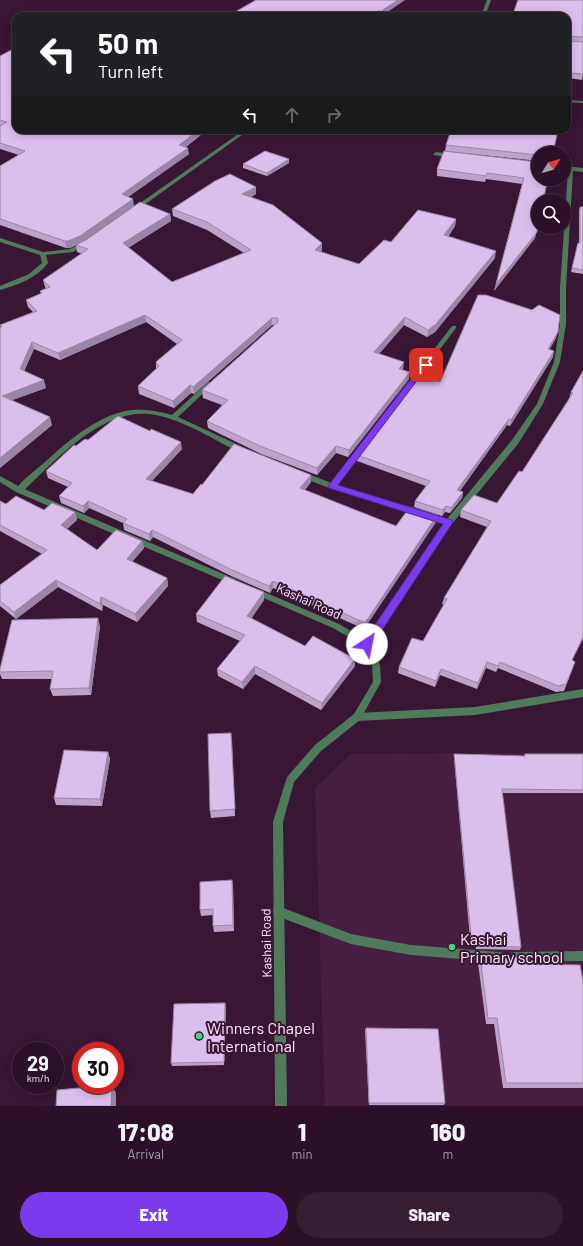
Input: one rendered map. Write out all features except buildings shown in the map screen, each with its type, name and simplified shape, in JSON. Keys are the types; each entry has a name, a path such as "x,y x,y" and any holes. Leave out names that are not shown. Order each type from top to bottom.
{"street":[{"path":"484,12 489,0"},
{"path":"571,101 583,102"},
{"path":"132,211 241,134"},
{"path":"436,154 460,157"},
{"path":"571,169 583,170"},
{"path":"367,644 449,522 515,442 540,404 557,362 563,324 567,186"},
{"path":"0,240 43,254 71,251 93,238"},
{"path":"0,288 21,280 41,269 45,263 43,254"},
{"path":"332,486 454,327"},
{"path":"173,418 216,379"},
{"path":"19,490 92,428 107,419 125,413 148,412 173,418 249,453"},
{"path":"291,470 332,486 449,522"},
{"name":"Kashai Road","path":"0,479 19,490 336,626 367,644 376,665 377,682 357,717 318,748 290,780 278,822 281,1106"},
{"path":"357,717 475,711 583,693"},
{"path":"278,912 351,939 411,950 498,957 583,956"}],"shaded area":[{"name":"Kashai Primary school","path":"583,752 583,1106 325,1106 315,788 351,754"}],"place":[{"name":"Kashai Primary school","path":"452,947"},
{"name":"Winners Chapel International","path":"199,1036"}],"route":[{"path":"367,644 449,522 332,486 366,440 426,365"}]}
